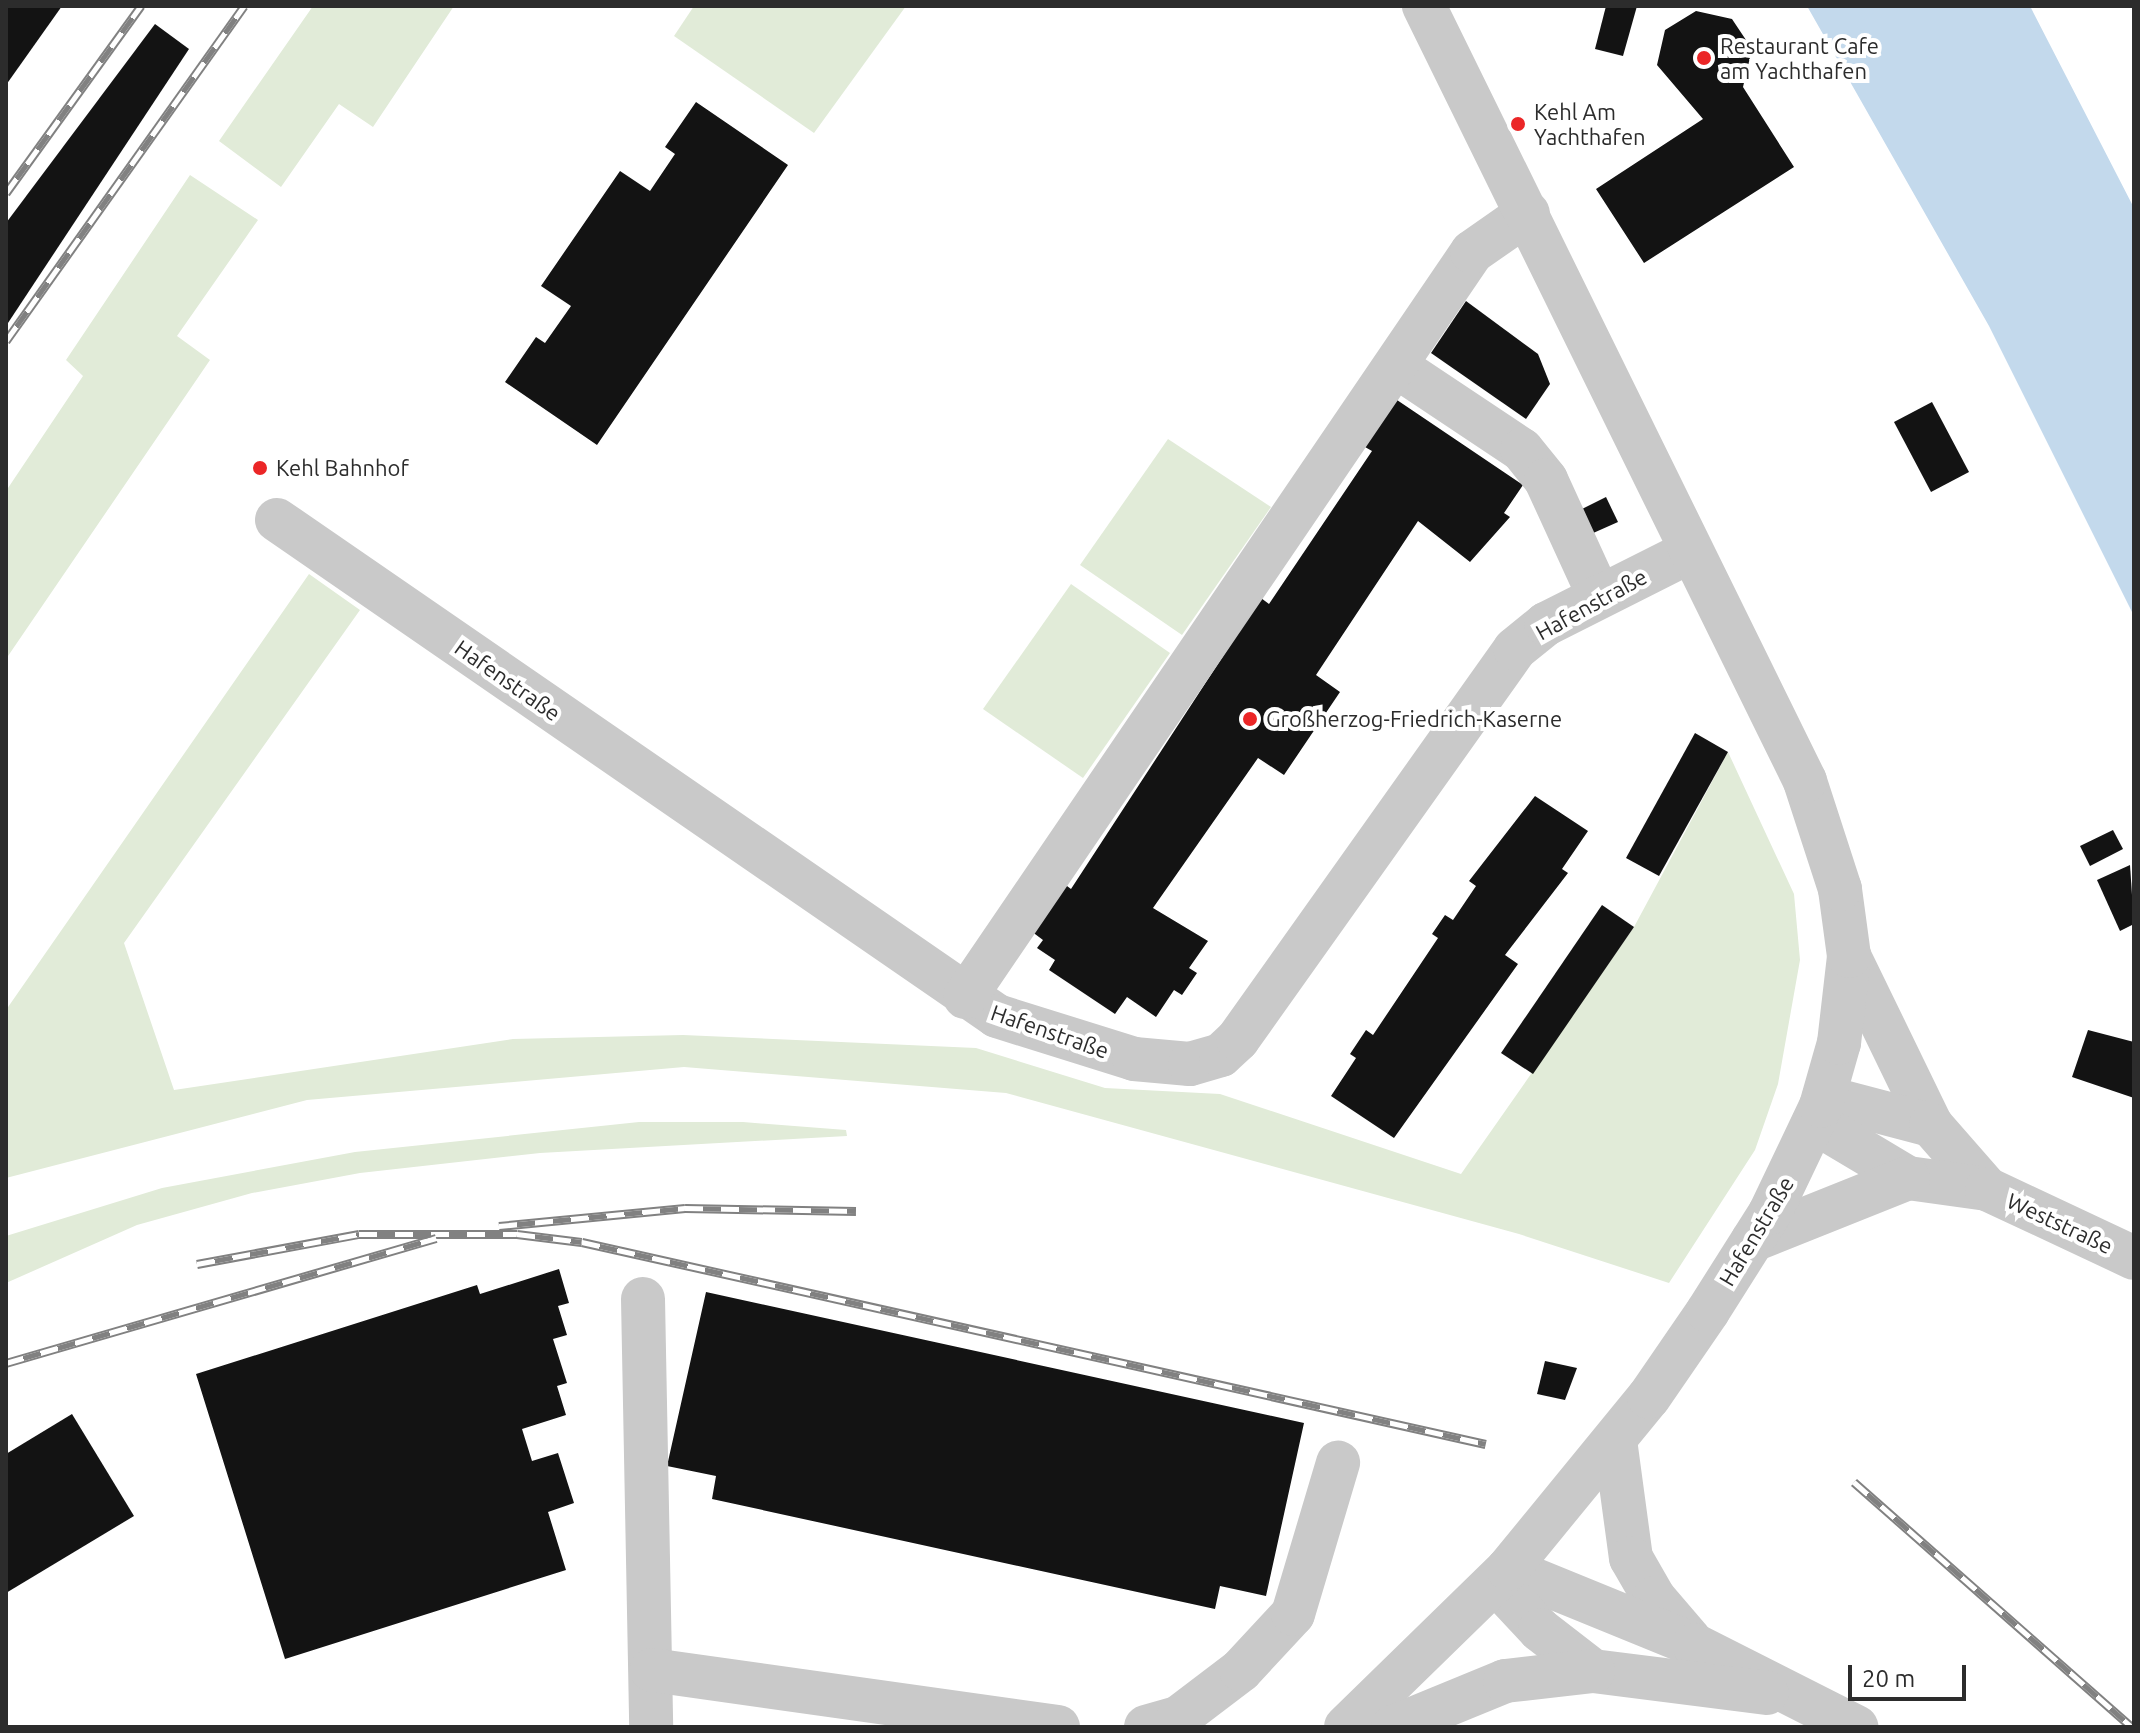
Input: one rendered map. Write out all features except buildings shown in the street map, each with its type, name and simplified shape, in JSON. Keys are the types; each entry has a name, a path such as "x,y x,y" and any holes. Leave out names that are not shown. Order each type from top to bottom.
{"street":[{"name":"Hafenstraße","path":"1346,1727 1502,1576 1615,1440 1753,1240 1819,1110 1839,1043 1849,956 1826,833 1528,213 1424,6"},
{"path":"965,997 1472,252 1528,213"},
{"path":"1396,366 1522,450 1546,480 1599,596"},
{"name":"Hafenstraße","path":"277,520 965,997 1009,1021 1134,1059 1190,1064 1221,1055 1515,649 1599,596 1691,551"},
{"path":"1849,956 1931,1125 1987,1189"},
{"path":"1819,1110 1931,1125"},
{"path":"1819,1110 1908,1178 1987,1189"},
{"path":"1753,1240 1908,1178"},
{"name":"Weststraße","path":"1987,1189 2134,1258"},
{"path":"643,1299 651,1727"},
{"path":"1615,1440 1631,1558 1654,1598 1694,1645"},
{"path":"1146,1727 1178,1718 1241,1670 1293,1614 1338,1463"},
{"path":"1502,1576 1694,1645 1856,1727"},
{"path":"1502,1576 1540,1630 1593,1671"},
{"path":"652,1670 1058,1727"},
{"path":"1393,1727 1505,1681 1593,1671 1801,1697"}],"green space":[{"path":"313,6 454,6 373,127 339,104 281,187 219,141"},
{"path":"694,6 906,6 814,133 674,36"},
{"path":"190,175 258,220 177,336 210,360 6,659 6,491 83,376 66,360"},
{"path":"1168,439 1271,507 1182,635 1080,565"},
{"path":"309,574 360,610 124,943 174,1090 513,1039 683,1035 976,1048 1105,1088 1220,1094 1461,1174 1634,927 1728,752 1794,894 1800,960 1778,1084 1755,1150 1669,1283 1519,1234 1006,1093 684,1067 307,1100 6,1178 6,1010"},
{"path":"1071,584 1170,653 1083,778 983,709"},
{"path":"639,1122 743,1122 846,1130 847,1136 540,1153 360,1173 252,1193 137,1225 6,1283 6,1236 162,1188 355,1152"}],"water":[{"path":"1807,6 2030,6 2134,208 2134,616 1989,326"}],"railway":[{"path":"6,193 141,6"},
{"path":"6,341 244,6"},
{"path":"499,1226 685,1208 856,1211"},
{"path":"197,1264 359,1234 517,1234 582,1242 1486,1444"},
{"path":"6,1363 436,1238"},
{"path":"1854,1482 2132,1727"}],"place":[{"name":"Restaurant Cafe am Yachthafen","path":"1704,58"},
{"name":"Kehl Am Yachthafen","path":"1518,124"},
{"name":"Kehl Bahnhof","path":"260,468"},
{"name":"Großherzog-Friedrich-Kaserne","path":"1250,719"}]}
